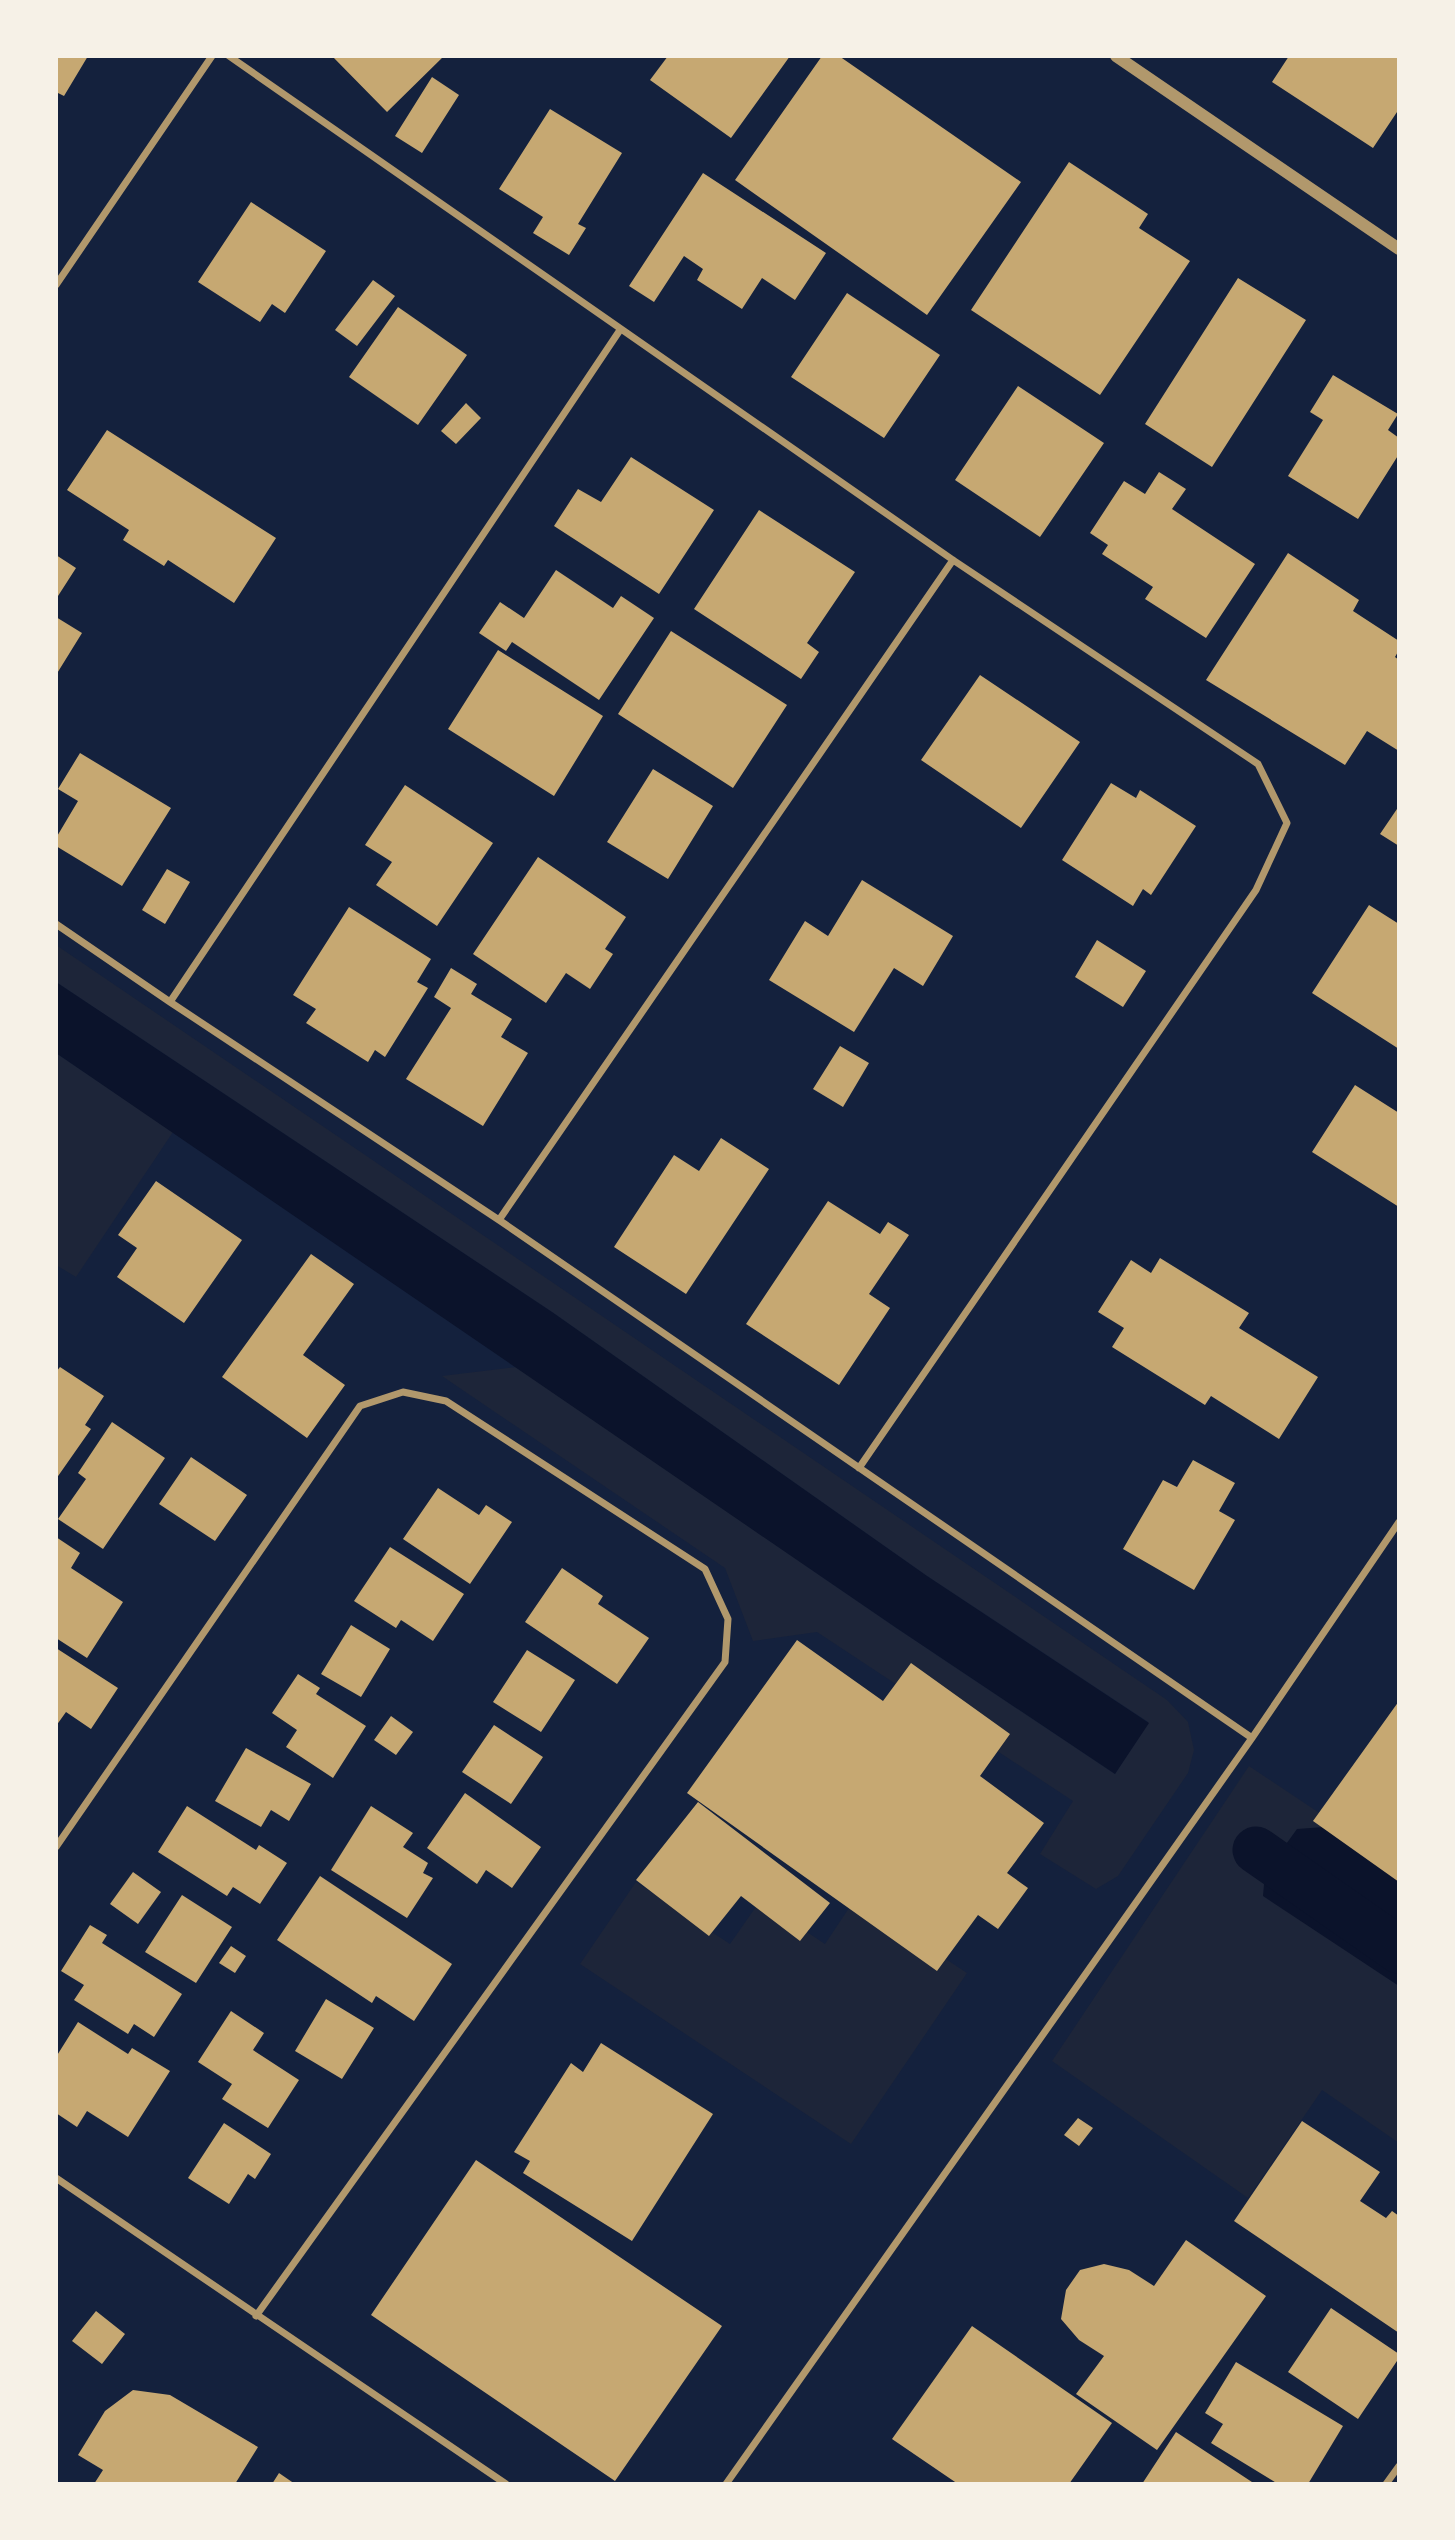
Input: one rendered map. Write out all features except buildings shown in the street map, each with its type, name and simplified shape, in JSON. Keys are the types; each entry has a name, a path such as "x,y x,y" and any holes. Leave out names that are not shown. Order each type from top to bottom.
{"street":[{"path":"56,285 212,56"},
{"path":"229,56 953,560 1258,764 1287,823 1256,890 859,1468"},
{"path":"1116,56 1399,249"},
{"path":"170,1002 620,330"},
{"path":"499,1220 953,560"},
{"path":"56,924 499,1220 1252,1738"},
{"path":"56,1847 360,1406 403,1392 446,1401 705,1569 728,1619 725,1662 256,2316"},
{"path":"726,2484 1252,1738 1399,1522"},
{"path":"56,2178 506,2484"},
{"path":"1386,2484 1399,2466"}],"shaded area":[{"path":"56,945 1167,1700 1188,1722 1194,1750 1188,1773 1118,1876 1096,1889 1040,1854 1073,1801 817,1632 753,1641 725,1568 442,1376 517,1367 895,1627 1115,1774 1148,1722 927,1576 552,1312 56,982"},
{"path":"56,982 552,1312 927,1576 1149,1723 1115,1774 895,1627 56,1053"},
{"path":"56,1053 173,1132 76,1277 56,1265"},
{"path":"1249,1766 1399,1866 1264,1895 1399,1986 1399,2143 1322,2090 1248,2198 1052,2061"},
{"path":"1324,1827 1399,1877 1399,1986 1263,1896 1265,1873 1297,1829"},
{"path":"636,1882 730,1944 760,1901 825,1944 855,1899 967,1973 851,2144 580,1964"}],"waterway":[{"path":"1256,1850 1399,1950"}]}
